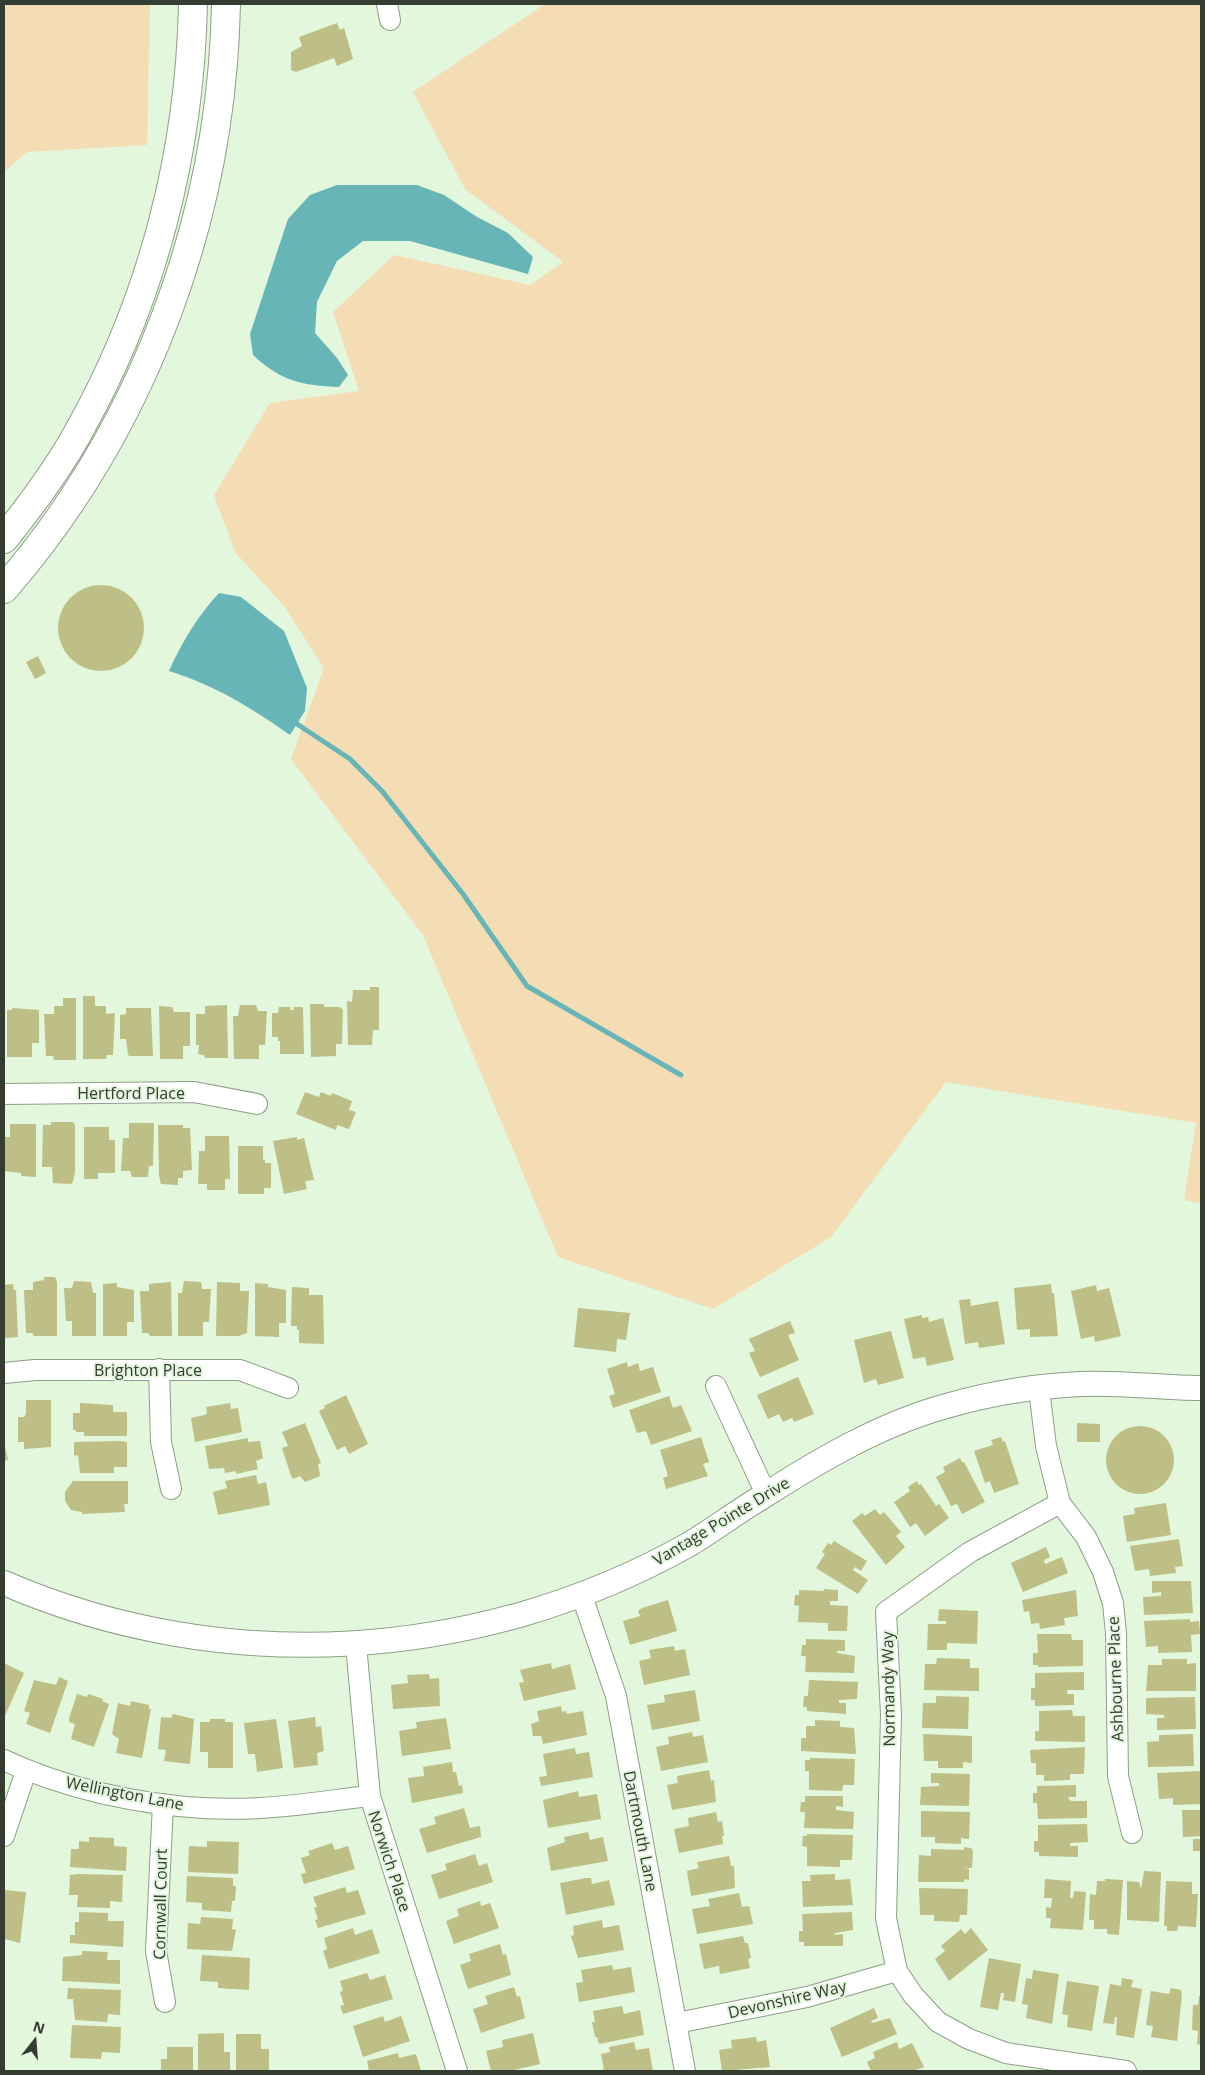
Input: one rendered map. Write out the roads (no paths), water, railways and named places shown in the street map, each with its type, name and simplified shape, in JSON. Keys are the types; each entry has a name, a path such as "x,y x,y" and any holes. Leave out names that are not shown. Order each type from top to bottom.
{"main road":[{"path":"4,539 34,500 81,428 114,363 148,277 171,192 186,107 193,4"},
{"path":"4,589 64,511 111,436 147,364 180,280 202,196 218,111 226,4"}],"street":[{"name":"Hertford Place","path":"4,1094 194,1092 257,1104"},
{"path":"159,1369 162,1442 171,1489"},
{"name":"Brighton Place","path":"4,1373 35,1370 240,1370 288,1388"},
{"name":"Vantage Pointe Drive","path":"4,1582 91,1615 154,1630 220,1642 287,1646 356,1645 448,1632 537,1611 582,1596 688,1544 766,1494 838,1452 896,1423 942,1407 979,1398 1081,1384 1201,1388"},
{"path":"716,1386 766,1494"},
{"name":"Ashbourne Place","path":"1039,1389 1046,1446 1060,1503 1086,1537 1103,1572 1113,1603 1116,1633 1118,1776 1132,1833"},
{"name":"Normandy Way","path":"897,1971 886,1918 891,1715 886,1612 970,1552 1060,1503"},
{"name":"Dartmouth Lane","path":"582,1596 616,1696 685,2071"},
{"name":"Norwich Place","path":"356,1645 370,1796 457,2071"},
{"name":"Wellington Lane","path":"4,1760 26,1770 93,1790 163,1804 211,1808 260,1808 370,1796"},
{"path":"4,1836 26,1770"},
{"name":"Cornwall Court","path":"163,1804 156,1951 165,2002"},
{"path":"897,1971 913,1995 938,2022 969,2039 1006,2053 1126,2071"},
{"name":"Devonshire Way","path":"677,2023 807,1997 897,1971"}],"water":[{"path":"337,185 417,185 444,195 477,217 508,233 533,257 528,274 410,241 363,241 337,261 317,302 315,333 337,358 348,375 339,387 303,383 283,376 253,355 250,334 288,219 310,195"},
{"path":"219,593 241,597 284,631 307,688 305,711 290,735 217,690 169,671 191,630"}],"waterway":[{"path":"297,724 350,759 382,791 463,894 527,986 681,1075"}]}
